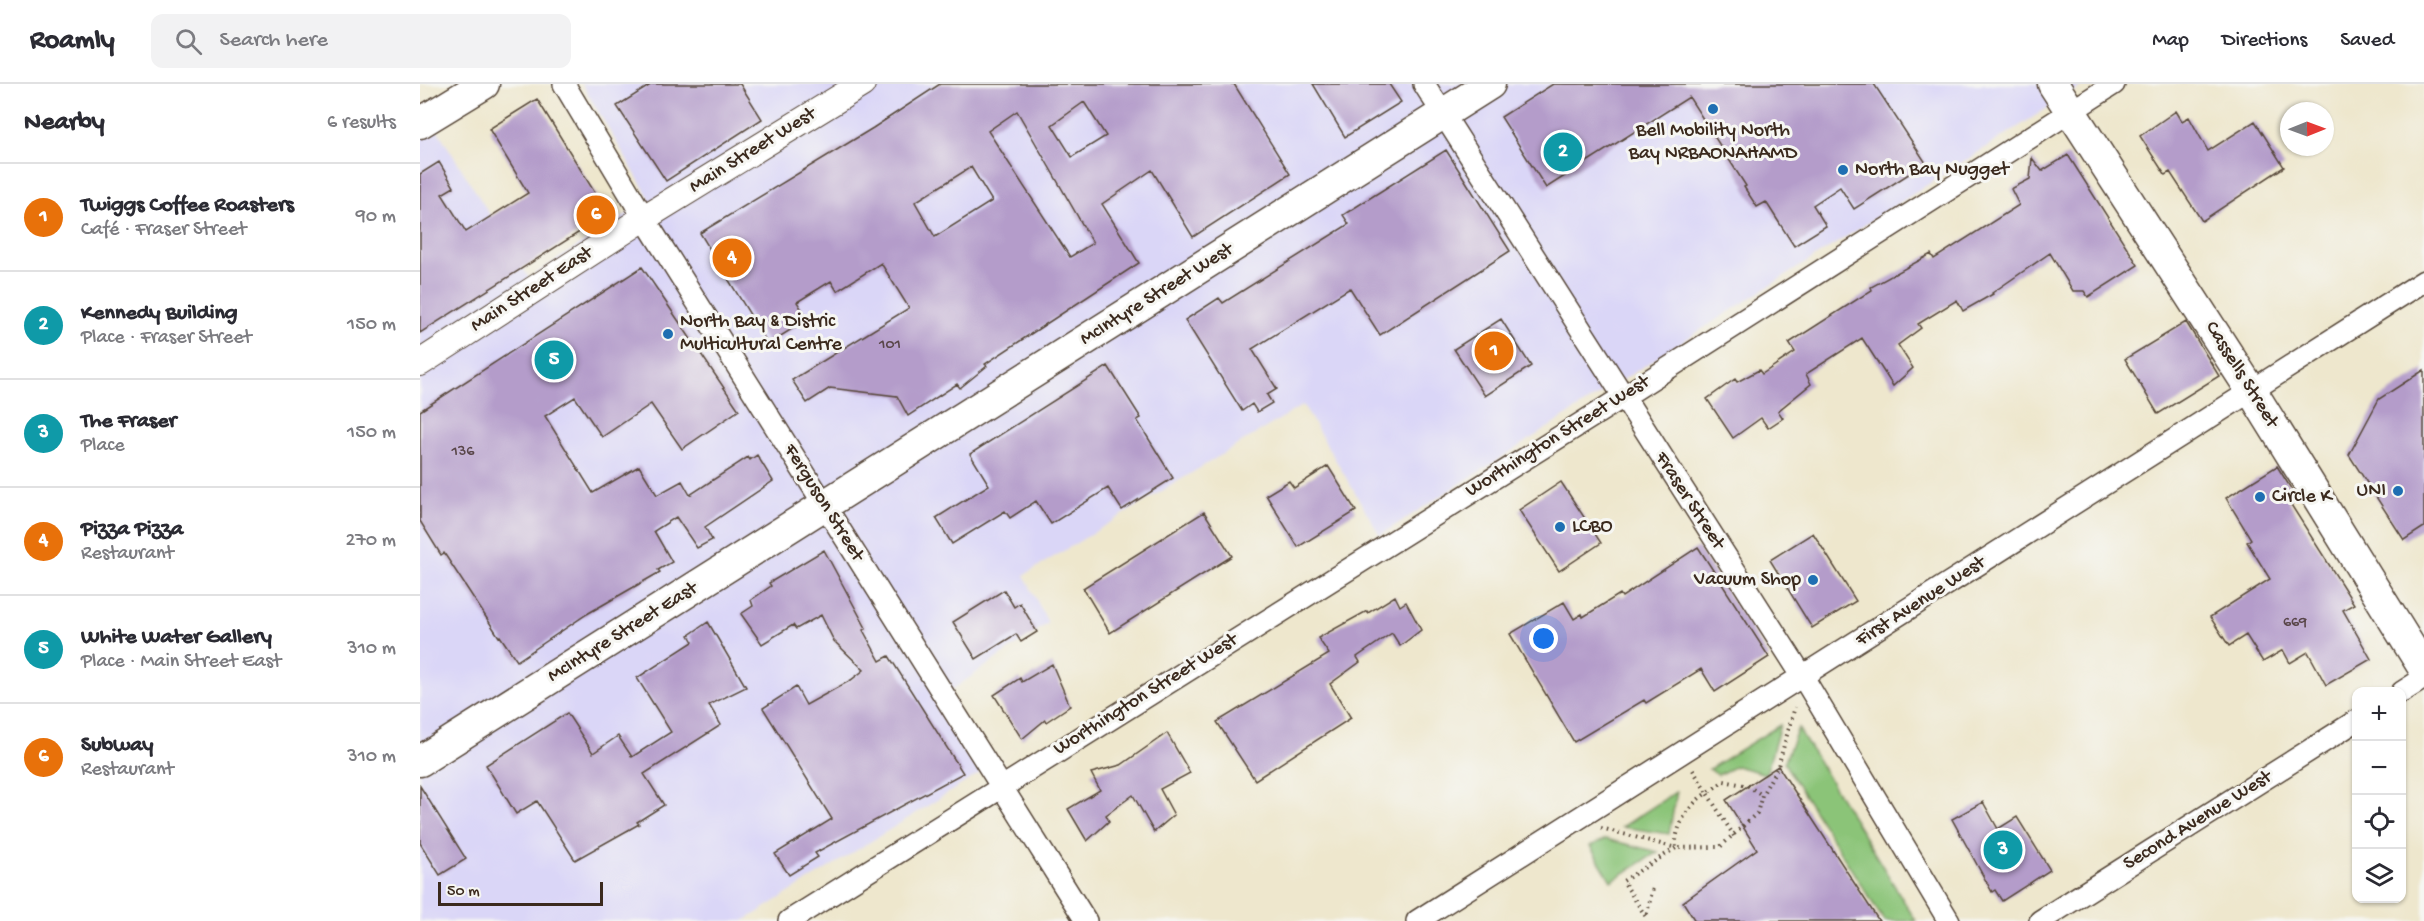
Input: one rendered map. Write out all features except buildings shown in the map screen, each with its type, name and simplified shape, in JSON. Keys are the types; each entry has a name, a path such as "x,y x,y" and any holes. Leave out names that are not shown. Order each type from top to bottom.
{"main road":[{"path":"420,123 484,84"},
{"name":"McIntyre Street West","path":"825,506 1490,84"},
{"name":"Cassells Street","path":"2053,84 2251,390 2424,669"},
{"name":"McIntyre Street East","path":"420,761 825,506"}],"street":[{"name":"Ferguson Street","path":"564,84 644,218 1086,921"},
{"name":"Main Street West","path":"644,218 862,84"},
{"name":"Fraser Street","path":"1424,84 1803,677 1949,921"},
{"name":"Worthington Street West","path":"789,921 1623,397 2114,84"},
{"name":"Main Street East","path":"420,363 644,218"},
{"name":"First Avenue West","path":"1417,921 2424,280"},
{"path":"2406,689 2424,678"},
{"name":"Second Avenue West","path":"2040,921 2352,724"}],"path":[{"path":"1574,822 1676,848 1720,847 1757,813 1762,795 1778,766 1803,677"},
{"path":"1683,752 1734,836"},
{"path":"1676,848 1675,841 1684,818 1698,799 1724,781 1748,786 1762,795"},
{"path":"1653,888 1646,917 1623,881 1676,848"}],"shaded area":[{"path":"582,84 2085,84 1380,535 1303,405 1024,575 1048,623 937,700 980,773 744,921 420,921 420,135 435,126 529,278 650,199"}],"green space":[{"path":"1780,725 1766,774 1736,766 1718,775 1709,769"},
{"path":"1798,728 1916,921 1884,921 1784,763"},
{"path":"1677,791 1669,834 1622,827"},
{"path":"1606,839 1658,852 1611,881 1590,846"}],"place":[{"name":"Bell Mobility North Bay NRBAONAHAMD","path":"1713,109"},
{"name":"Kennedy Building","path":"1563,152"},
{"name":"North Bay Nugget","path":"1843,170"},
{"name":"Subway","path":"596,215"},
{"name":"Pizza Pizza","path":"732,258"},
{"name":"North Bay & Distric Multicultural Centre","path":"668,334"},
{"name":"Twiggs Coffee Roasters","path":"1494,351"},
{"name":"White Water Gallery","path":"554,360"},
{"name":"UNI","path":"2398,491"},
{"name":"Circle K","path":"2260,497"},
{"name":"LCBO","path":"1560,527"},
{"name":"Vacuum Shop","path":"1813,580"},
{"name":"The Fraser","path":"2003,850"}]}
